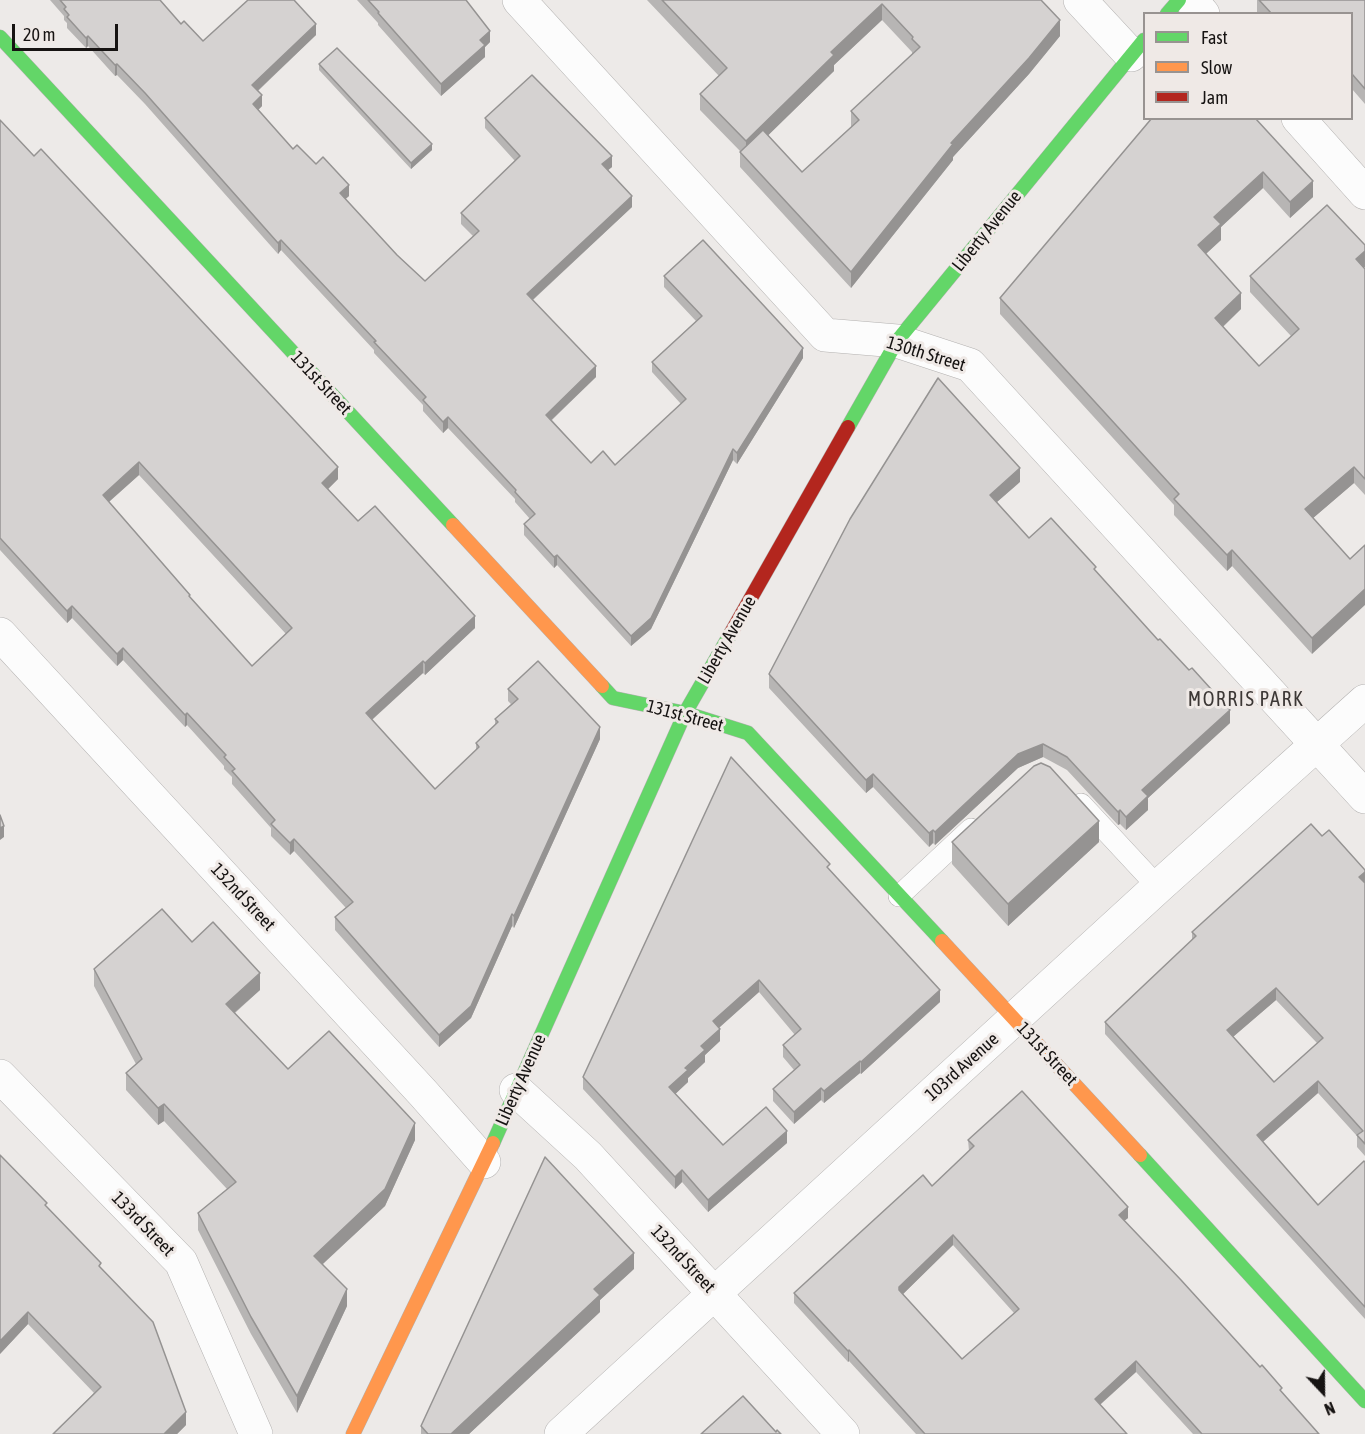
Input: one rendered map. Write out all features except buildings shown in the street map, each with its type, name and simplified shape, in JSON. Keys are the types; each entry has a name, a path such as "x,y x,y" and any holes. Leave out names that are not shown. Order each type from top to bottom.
{"street":[{"name":"130th Street","path":"519,0 825,335 897,341 970,365 1365,796"},
{"path":"1080,0 1138,48"},
{"path":"1169,12 1179,0"},
{"path":"1191,0 1201,12"},
{"name":"131st Street","path":"0,37 613,698 685,713 748,733 1015,1019 1365,1401"},
{"name":"Liberty Avenue","path":"353,1434 484,1162 685,713 897,341 1138,48"},
{"path":"1300,120 1365,193"},
{"name":"132nd Street","path":"0,634 484,1162"},
{"name":"103rd Avenue","path":"561,1434 1158,887 1365,701"},
{"name":"133rd Street","path":"0,1076 181,1262 256,1434"},
{"name":"132nd Street","path":"516,1090 588,1156 843,1434"}],"lane":[{"path":"1065,787 1158,887"},
{"path":"899,896 985,816"}],"traffic: fast":[{"path":"1169,12 1179,0"},
{"path":"0,37 453,525"},
{"path":"848,427 897,341 1143,41"},
{"path":"493,1143 685,713 731,633"},
{"path":"602,686 613,698 685,713 748,733 942,941"},
{"path":"1140,1155 1365,1401"}],"traffic: slow":[{"path":"453,525 602,686"},
{"path":"942,941 1140,1155"},
{"path":"353,1434 493,1143"}],"traffic: jam":[{"path":"731,633 848,427"}],"district":[{"name":"MORRIS PARK","path":"1246,700"}]}
